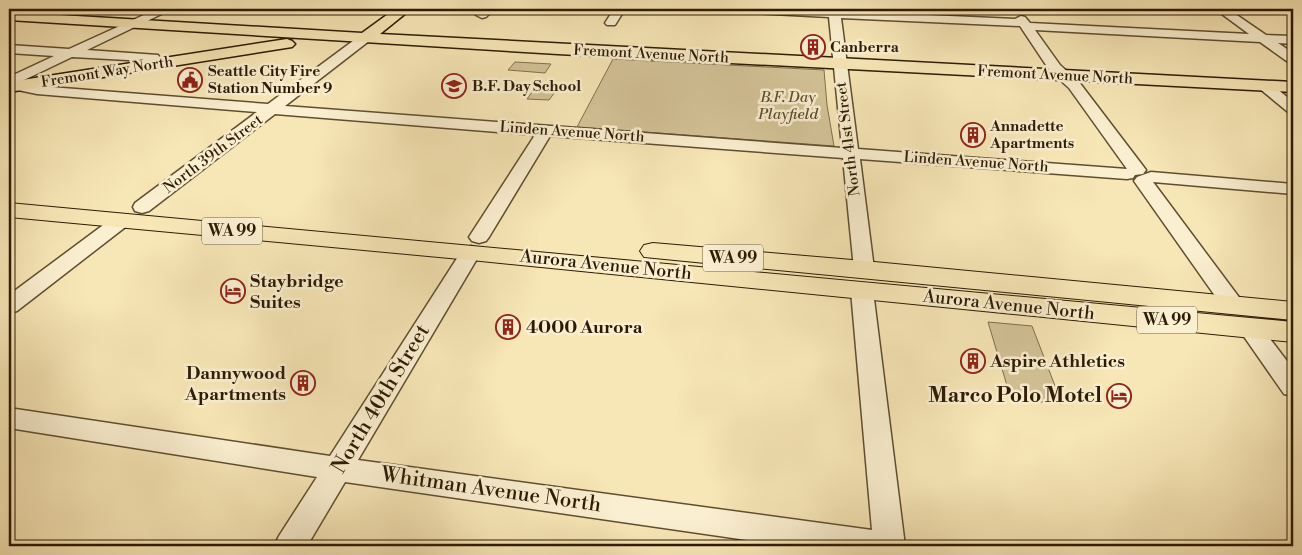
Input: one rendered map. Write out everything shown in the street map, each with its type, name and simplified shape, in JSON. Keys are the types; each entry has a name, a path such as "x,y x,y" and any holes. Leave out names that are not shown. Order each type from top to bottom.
{"highway":[{"name":"Aurora Avenue North","path":"9,195 142,207 475,244 1242,317 1293,332"},
{"name":"Aurora Avenue North","path":"9,210 121,221 475,244"},
{"name":"Aurora Avenue North","path":"1242,317 1293,311"}],"main road":[{"name":"North 39th Street","path":"365,38 404,9"},
{"path":"9,16 134,24 270,40"},
{"name":"Fremont Way North","path":"12,88 152,65 270,40 335,36 382,25"},
{"name":"Fremont Avenue North","path":"335,36 1293,87"}],"street":[{"path":"12,88 14,80 166,9"},
{"path":"611,23 618,9"},
{"path":"736,9 834,11 1025,25 1293,40"},
{"path":"1014,9 1055,68 1074,85 1293,388"},
{"path":"1221,9 1293,59"},
{"name":"North 41st Street","path":"834,11 889,546"},
{"name":"North 39th Street","path":"142,207 365,38"},
{"path":"9,48 153,58 152,65"},
{"path":"1265,86 1293,109"},
{"name":"Linden Avenue North","path":"12,88 1293,189"},
{"name":"North 40th Street","path":"290,546 545,131"},
{"path":"13,298 121,221"},
{"name":"Whitman Avenue North","path":"9,418 338,469 884,546"}],"green space":[{"name":"B.F. Day Playfield","path":"613,59 824,70 827,105 834,146 577,127"},
{"path":"515,62 551,64 545,73 508,70"},
{"path":"537,85 554,85 558,88 549,100 527,99"},
{"path":"988,322 1032,326 1062,404 1011,399"}],"place":[{"name":"Canberra","path":"813,47"},
{"name":"Seattle City Fire Station Number 9","path":"190,80"},
{"name":"B.F. Day School","path":"454,86"},
{"name":"Annadette Apartments","path":"973,135"},
{"name":"Staybridge Suites","path":"233,291"},
{"name":"4000 Aurora","path":"508,327"},
{"name":"Aspire Athletics","path":"973,361"},
{"name":"Dannywood Apartments","path":"303,383"},
{"name":"Marco Polo Motel","path":"1119,396"}]}
